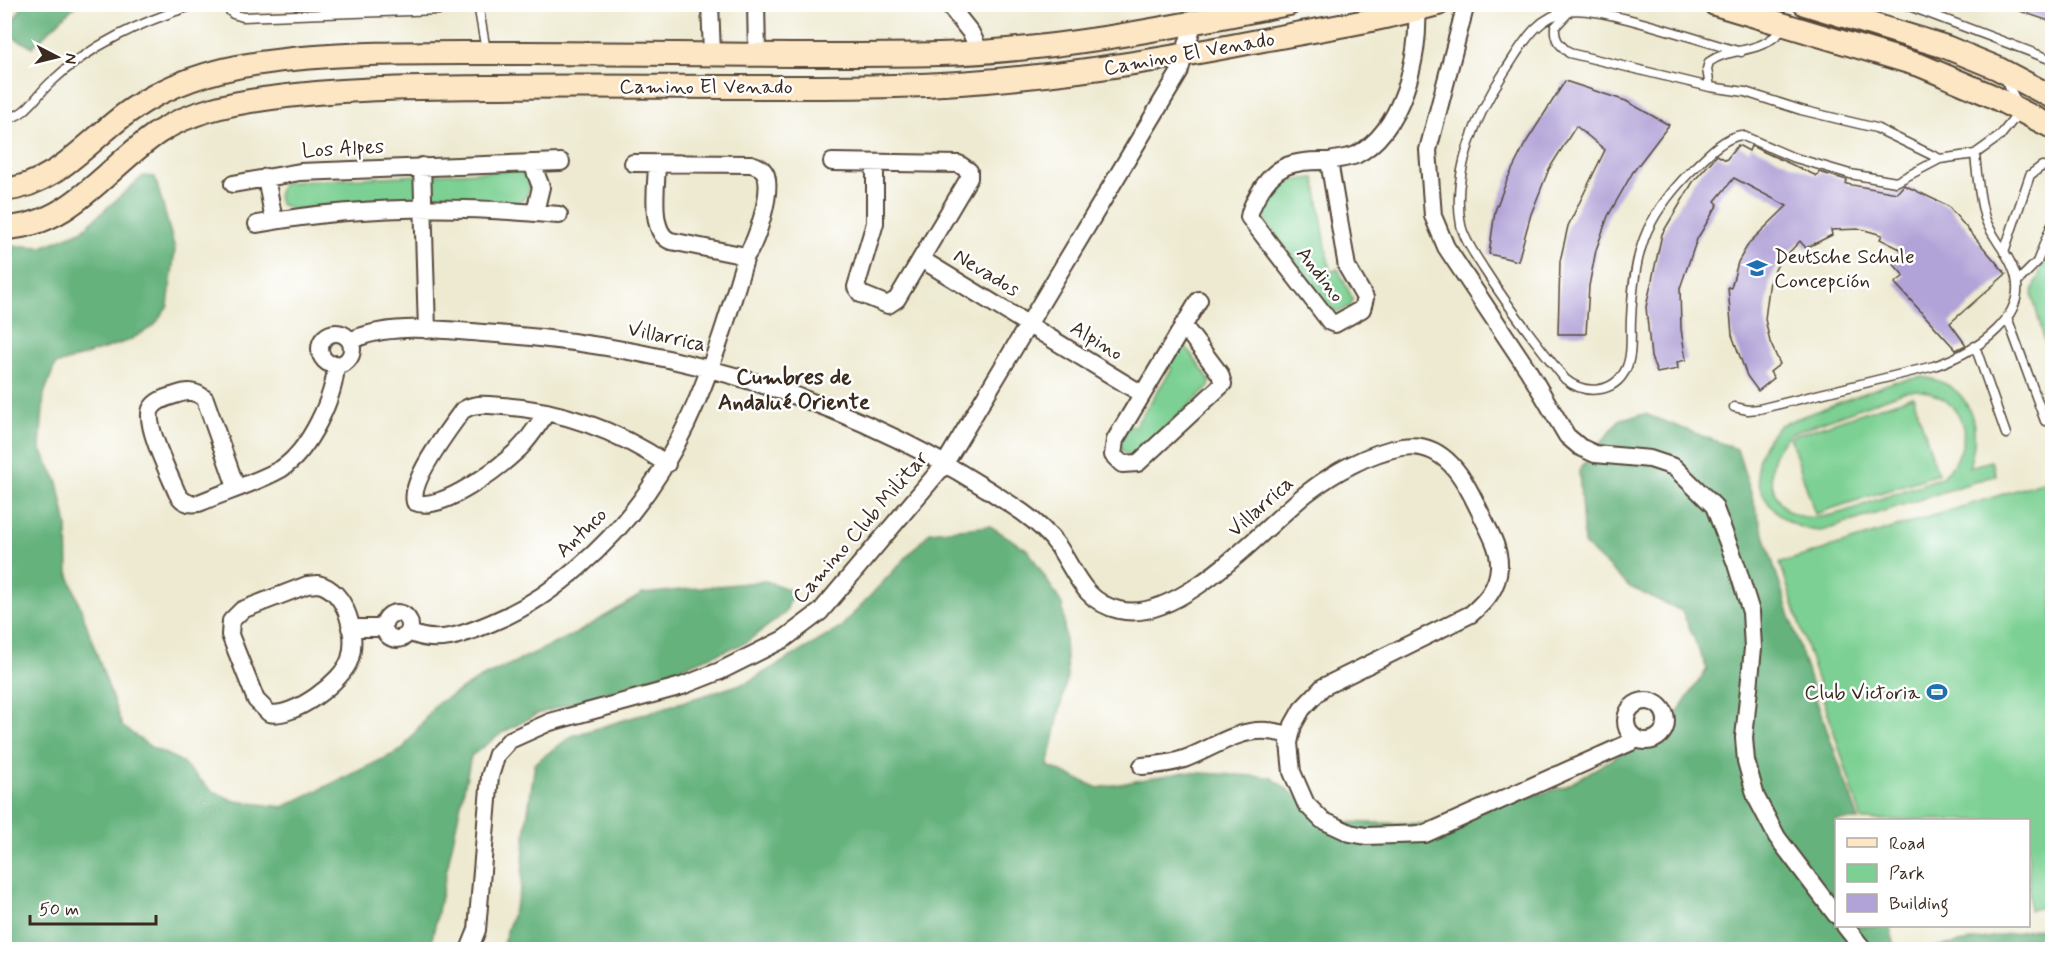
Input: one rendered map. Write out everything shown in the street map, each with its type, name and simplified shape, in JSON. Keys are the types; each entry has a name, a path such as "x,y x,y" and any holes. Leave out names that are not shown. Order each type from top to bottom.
{"street":[{"path":"710,4 712,53"},
{"path":"756,4 757,53"},
{"path":"948,4 971,33 980,52"},
{"name":"Camino El Venado","path":"4,190 27,187 49,177 134,108 168,89 196,78 245,66 289,60 454,53 980,52 1135,34 1289,4"},
{"path":"1466,4 1428,150 1433,216 1446,246 1528,370 1567,436 1580,447 1595,454 1650,459 1674,467 1714,506 1751,612 1753,648 1744,738 1746,761 1756,797 1777,837 1835,914"},
{"path":"1716,4 1791,15 1922,66 2052,127"},
{"path":"1805,4 1946,47 1997,68 2052,97"},
{"name":"Camino El Venado","path":"4,228 39,223 59,212 103,182 131,154 157,134 200,112 288,95 455,88 952,83 1059,74 1186,56 1428,7"},
{"name":"Andino","path":"1329,162 1347,267 1365,298 1362,309 1335,324 1330,322 1248,217 1267,178 1276,170 1310,162 1329,162 1355,155 1373,143 1400,102 1413,74 1419,34 1428,7"},
{"name":"Camino Club Militar","path":"469,950 477,930 490,776 497,754 510,740 550,722 682,686 720,671 784,639 820,612 944,465 1179,73 1186,56 1193,24"},
{"path":"454,53 455,88"},
{"name":"Los Alpes","path":"233,184 300,172 561,162"},
{"name":"Nevados","path":"832,162 959,164 968,168 970,174 967,181 921,259 891,304 885,305 858,292 857,280 875,223 875,163"},
{"path":"532,163 541,187 534,212"},
{"path":"633,163 657,163 656,223 661,235 671,241 746,256"},
{"name":"Antuco","path":"350,628 384,628 388,617 399,614 408,620 409,632 429,639 451,637 501,619 532,602 570,574 616,532 652,488 692,418 746,256 753,245 766,196 766,180 761,168 751,164 657,163"},
{"path":"422,166 426,330"},
{"path":"266,177 274,221"},
{"path":"256,224 424,208 559,215"},
{"name":"Nevados","path":"921,259 1029,324"},
{"path":"1183,326 1220,374 1223,384 1138,463 1125,465 1113,455 1113,444 1142,394 1183,326 1199,300"},
{"name":"Alpino","path":"1029,324 1142,394"},
{"name":"Villarrica","path":"336,364 323,357 321,348 324,338 338,333 350,341 378,332 426,330 572,341 641,352 710,368 778,388 845,413 944,465 1019,510 1044,529 1082,587 1094,598 1120,610 1140,611 1160,605 1209,577 1251,545 1308,492 1335,474 1366,459 1402,447 1425,448 1448,460 1464,480 1496,546 1499,571 1492,592 1471,614 1323,687 1302,709 1290,735 1292,772 1299,793 1313,813 1331,826 1350,833 1382,837 1425,834 1638,739"},
{"path":"236,487 205,399 197,393 187,392 161,400 154,405 149,415 151,426 180,498 194,504 274,472 295,456 328,402 336,364 348,359 352,350 350,341"},
{"path":"547,412 516,451 484,476 439,502 425,504 415,502 414,494 419,478 466,407 479,404 547,412 602,428 667,464"},
{"path":"318,584 336,595 350,628 352,652 342,674 304,704 286,713 275,715 263,710 256,700 229,628 236,614 242,610 307,585 318,584"},
{"path":"1142,766 1169,764 1185,759 1227,738 1251,732 1267,731 1290,735"},
{"path":"1846,927 1864,950"}],"lane":[{"path":"223,4 233,14 243,17 439,10"},
{"path":"478,4 486,53"},
{"path":"1904,4 2052,60"},
{"path":"4,119 25,111 61,73 95,47 140,24 194,5"},
{"path":"1741,52 1603,14 1570,11 1543,20 1529,35 1482,109 1465,161 1460,206 1461,226 1471,247 1509,308 1565,379 1582,390 1590,391 1607,387 1625,370 1630,347 1633,278 1640,245 1659,209 1676,187 1721,143 1741,135 1792,157 1850,174 1896,182 1940,159 1975,154 2000,136 2020,110 1997,68"},
{"path":"1570,11 1554,27 1557,42 1569,53 1710,87 1744,92 1801,110 1876,128 1940,159"},
{"path":"1710,87 1707,69 1709,62 1716,57 1741,52 1774,39 1791,15"},
{"path":"1734,407 1759,409 1954,359 1975,346 2007,317 2017,302 2017,282 2012,266 1984,216 1975,154"},
{"path":"2004,252 2030,175 2042,166 2052,168"},
{"path":"2017,282 2037,262 2052,224"},
{"path":"2007,317 2045,421"},
{"path":"1975,346 2006,434"}],"green space":[{"path":"24,4 76,5 32,47 5,33"},
{"path":"520,170 530,188 524,199 517,203 382,202 294,210 280,204 278,196 282,184 290,182"},
{"path":"143,176 155,177 175,249 168,306 154,326 128,341 55,365 44,394 40,448 58,482 67,526 68,572 122,726 151,747 180,761 212,791 235,801 283,807 402,750 436,704 481,678 577,633 642,594 766,581 794,591 785,613 745,643 657,677 537,714 502,733 471,756 430,949 5,949 5,245 42,247 81,231"},
{"path":"1315,178 1330,272 1338,269 1353,300 1350,306 1339,312 1331,309 1265,221 1262,211 1277,189 1283,185 1295,180"},
{"path":"2052,238 2052,370 2032,294"},
{"path":"1180,347 1186,347 1210,381 1209,387 1139,451 1127,455 1122,451 1120,443 1129,425 1135,426 1172,369 1167,363"},
{"path":"1923,377 1940,381 1963,398 1973,422 1973,451 1969,467 1991,461 1996,475 1822,531 1808,529 1782,517 1763,495 1758,481 1757,467 1761,452 1772,434 1780,425 1893,382","holes":["1916,390 1933,394 1947,401 1956,411 1962,423 1961,450 1954,464 1942,477 1831,515 1801,516 1789,511 1779,500 1772,483 1772,462 1777,450 1790,434 1903,392"]},
{"path":"1913,396 1938,474 1815,514 1790,437"},
{"path":"1645,414 1737,449 1817,702 1859,819 1835,819 1835,927 1889,927 1894,943 1891,950 501,950 521,888 526,826 535,763 572,736 748,682 839,629 930,532 990,526 1028,550 1063,606 1067,677 1048,766 1098,788 1184,772 1271,777 1331,822 1427,824 1565,787 1669,725 1707,669 1682,611 1630,587 1584,544 1579,470 1620,419"},
{"name":"Club Victoria","path":"2052,479 2052,905 2030,910 2030,819 1862,819 1780,563"},
{"path":"2052,926 2052,949 1925,949"}],"building":[{"path":"2008,4 2052,4 2052,22 2008,7"},
{"path":"1565,81 1626,101 1669,125 1633,172 1608,216 1596,250 1589,286 1586,334 1558,334 1560,261 1568,226 1605,150 1576,126 1549,169 1531,214 1518,261 1489,254 1495,211 1507,180 1525,144"},
{"path":"1738,145 1749,151 1751,146 1817,176 1819,172 1847,180 1846,184 1897,193 1904,185 1948,206 2006,274 1950,323 1966,345 1956,350 1895,283 1904,276 1890,260 1902,250 1880,239 1882,235 1861,229 1831,230 1832,235 1806,248 1800,241 1778,264 1770,280 1765,319 1770,342 1780,364 1770,372 1774,378 1758,391 1747,376 1732,335 1728,287 1731,288 1738,262 1749,243 1787,206 1734,178 1715,201 1718,204 1697,239 1680,288 1681,329 1686,360 1677,362 1678,369 1657,373 1651,357 1646,307 1662,234 1693,182 1717,155 1726,160"}],"place":[{"name":"Deutsche Schule Concepción","path":"1757,268"},
{"name":"Club Victoria","path":"1937,692"}],"district":[{"name":"Cumbres de Andalué Oriente","path":"794,388"}]}
